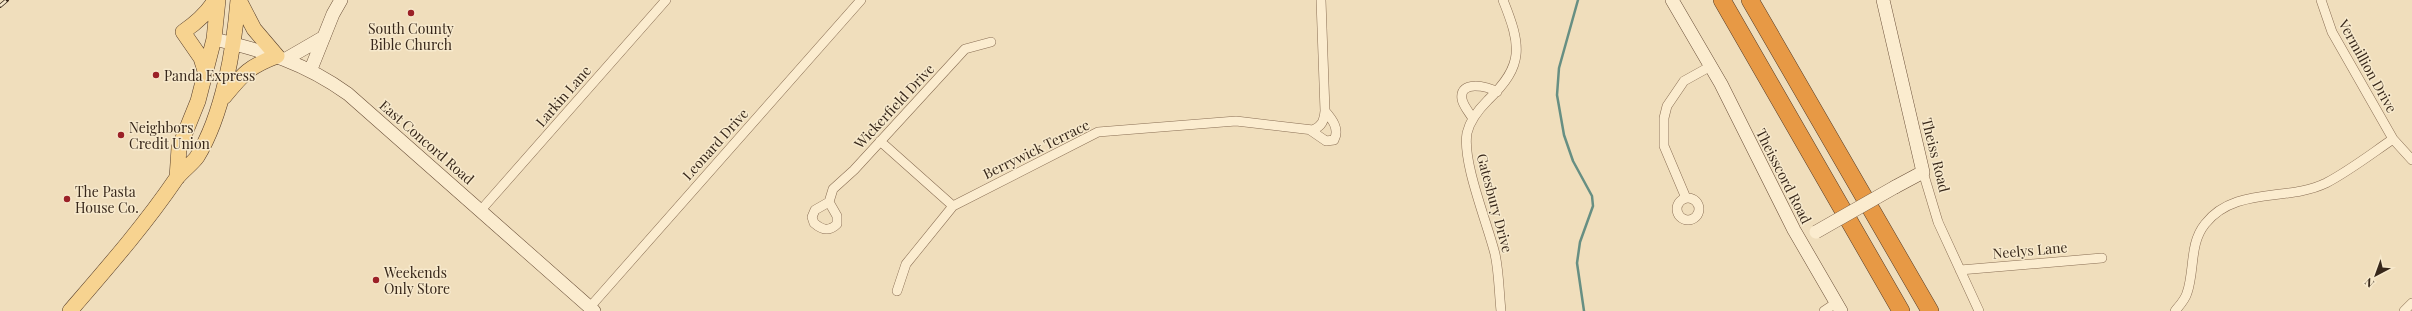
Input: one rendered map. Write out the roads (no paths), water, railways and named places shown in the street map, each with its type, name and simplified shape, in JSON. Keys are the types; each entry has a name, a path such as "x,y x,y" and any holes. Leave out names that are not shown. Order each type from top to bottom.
{"highway":[{"path":"1722,0 1901,311"},
{"path":"1750,0 1930,311"}],"main road":[{"path":"177,178 179,148 206,74 214,39 216,0"},
{"path":"206,74 201,58 183,32 203,17 216,0"},
{"path":"70,311 148,220 177,178 196,158 219,102 234,44 239,0"},
{"path":"219,102 245,71 255,64 281,57 254,29 239,0"}],"street":[{"path":"311,69 333,14 341,0"},
{"name":"Larkin Lane","path":"481,210 666,0"},
{"name":"Leonard Drive","path":"592,309 862,0"},
{"path":"1310,130 1320,126 1324,118 1325,111 1321,0"},
{"name":"Gatesbury Drive","path":"1501,311 1495,256 1467,156 1467,133 1473,119 1513,72 1517,51 1512,22 1503,0"},
{"name":"Theisscord Road","path":"1672,0 1711,66 1800,242 1894,187 1923,172"},
{"name":"Theiss Road","path":"1883,0 1932,206 1979,311"},
{"name":"Vermillion Drive","path":"2321,0 2332,32 2393,139 2412,160"},
{"path":"281,57 324,36"},
{"name":"East Concord Road","path":"214,39 281,57 311,69 348,94 592,309"},
{"name":"Wickerfield Drive","path":"829,202 833,189 854,170 965,49 991,42"},
{"path":"1686,198 1664,146 1664,118 1667,106 1684,81 1711,66"},
{"path":"1473,119 1462,102 1462,93 1465,88 1470,86 1483,87 1497,92"},
{"name":"Berrywick Terrace","path":"897,291 906,264 953,206 1098,132 1236,121 1310,130 1326,141 1334,140 1337,134 1335,124 1325,111"},
{"path":"2175,311 2186,295 2196,237 2206,223 2223,206 2240,200 2306,190 2326,183 2393,139"},
{"path":"880,141 953,206"},
{"path":"1800,242 1838,307 1824,311"},
{"name":"Neelys Lane","path":"1960,270 2102,258"},
{"path":"2404,311 2412,303"}],"waterway":[{"path":"1578,0 1559,68 1557,95 1564,135 1573,161 1592,196 1593,206 1580,242 1577,263 1584,311"}],"railway":[{"path":"0,6 7,0"}],"place":[{"name":"South County Bible Church","path":"411,13"},
{"name":"Panda Express","path":"156,75"},
{"name":"Neighbors Credit Union","path":"121,135"},
{"name":"The Pasta House Co.","path":"67,199"},
{"name":"Weekends Only Store","path":"376,280"}]}
